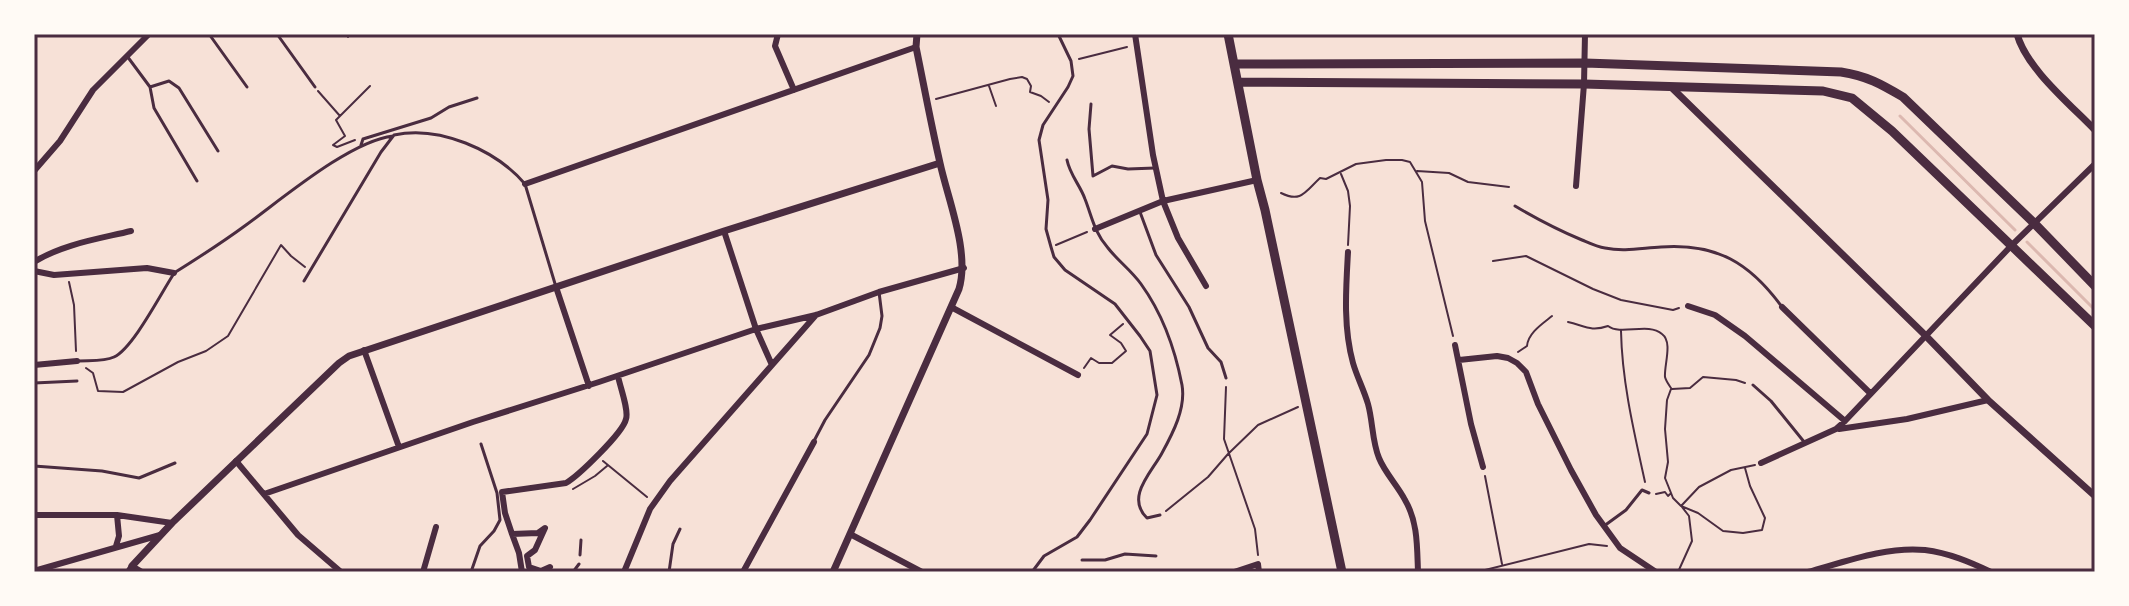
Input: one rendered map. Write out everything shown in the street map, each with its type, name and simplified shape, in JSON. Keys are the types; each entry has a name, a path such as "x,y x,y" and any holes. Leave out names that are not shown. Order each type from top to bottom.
{"main road":[{"path":"1228,34 1342,572"},
{"path":"1234,64 1585,63 1862,75 1903,97 2095,286"},
{"path":"1238,82 1584,84 1823,91 1852,98 1892,131 2095,326"}],"street":[{"path":"34,171 60,141 93,90 149,34"},
{"path":"778,34 775,46 794,90"},
{"path":"833,572 959,289 964,268 916,47 917,34"},
{"path":"1135,34 1155,168 1163,201 1178,238 1206,286"},
{"path":"1576,186 1585,34"},
{"path":"2017,34 2031,64 2095,130"},
{"path":"525,184 916,47"},
{"path":"1671,87 1988,400 2094,494"},
{"path":"130,570 172,523 349,356 724,231 940,163"},
{"path":"1836,429 2011,246 2095,164"},
{"path":"1095,229 1163,201 1257,180"},
{"path":"34,262 67,246 131,231"},
{"path":"724,231 756,329 772,365"},
{"path":"1348,252 1346,307 1353,363 1369,406 1380,462 1413,516 1418,572"},
{"path":"34,271 54,275 142,268 175,272"},
{"path":"264,494 756,329 816,315 879,292 964,268"},
{"path":"556,287 589,386"},
{"path":"1688,306 1715,315 1745,336 1845,421"},
{"path":"951,307 1078,375"},
{"path":"1782,307 1870,393"},
{"path":"624,572 654,503 670,481 816,315"},
{"path":"1455,345 1483,467"},
{"path":"364,350 399,447"},
{"path":"1459,360 1497,356 1508,358 1526,372 1538,404 1571,470 1604,526 1620,548 1656,572"},
{"path":"34,365 77,361"},
{"path":"522,572 502,492 574,479 617,433 626,418 618,376"},
{"path":"1761,463 1836,429 1907,419 1988,400"},
{"path":"743,572 814,442"},
{"path":"236,461 298,535 341,572"},
{"path":"34,515 117,515 172,523"},
{"path":"116,546 119,536 117,515"},
{"path":"423,572 436,527"},
{"path":"512,534 538,533 545,528 535,550 527,556 529,567 541,571 550,567 546,572"},
{"path":"850,534 922,572"},
{"path":"34,571 160,535"},
{"path":"1808,572 1898,551 1924,550 1947,554 1991,572"},
{"path":"1234,572 1259,568"},
{"path":"130,570 142,572"}],"lane":[{"path":"209,34 247,87"},
{"path":"277,34 315,87"},
{"path":"1032,572 1044,556 1077,537 1090,520 1147,434 1157,395 1150,351 1115,304 1065,270 1054,257 1046,229 1048,200 1039,140 1043,125 1073,76 1071,61 1058,34"},
{"path":"127,56 150,87 154,108 197,181"},
{"path":"150,87 169,81 179,88 218,151"},
{"path":"361,145 363,139 431,118 449,107 477,98"},
{"path":"1091,104 1089,129 1093,176 1112,166 1155,168"},
{"path":"77,361 111,359 121,352 137,333 175,272 361,145 394,135 431,134 460,141 509,167 525,184 556,287"},
{"path":"304,281 394,135"},
{"path":"1067,160 1095,229 1107,247 1134,274 1161,318 1177,362 1182,387 1181,410 1161,456 1146,476 1139,501 1141,512 1147,518 1160,515"},
{"path":"1515,206 1549,227 1603,248 1690,247 1727,257 1746,267 1782,307"},
{"path":"1139,210 1156,255 1189,307 1208,348 1221,362 1226,378"},
{"path":"814,442 825,420 869,355 882,316 879,292"},
{"path":"34,383 77,381"},
{"path":"1753,385 1778,408 1805,443"},
{"path":"471,572 480,546 500,520 497,493 481,444"},
{"path":"34,466 102,471 139,478 175,463"},
{"path":"1604,526 1626,510 1642,490 1649,493"},
{"path":"669,572 673,544 680,529"},
{"path":"580,555 581,540"},
{"path":"1082,560 1105,560 1125,554 1156,556"},
{"path":"573,572 579,564"}],"path":[{"path":"1071,61 1136,45"},
{"path":"927,101 1022,77 1031,86 1030,92 1056,106"},
{"path":"989,85 996,106"},
{"path":"361,145 356,139 337,147 333,145 345,136 336,120 370,86"},
{"path":"315,87 340,116"},
{"path":"1281,193 1298,198 1320,178 1326,179 1356,164 1386,160 1410,162 1422,182 1425,221 1455,345"},
{"path":"1415,170 1449,173 1468,182 1509,187"},
{"path":"1341,172 1350,206 1348,252"},
{"path":"1051,247 1095,229"},
{"path":"68,274 74,305 77,361 93,373 98,391 123,392 178,362 206,351 228,336 281,245 309,270"},
{"path":"1493,261 1526,256 1621,300 1673,310 1688,306"},
{"path":"1517,354 1527,346 1532,333 1552,316"},
{"path":"1078,375 1091,358 1099,363 1112,363 1126,351 1110,335 1128,321"},
{"path":"1568,322 1586,328 1608,326 1621,331 1628,328 1660,332 1667,343 1665,379 1671,389"},
{"path":"1621,331 1631,421 1646,487 1649,493 1671,494"},
{"path":"1671,389 1690,388 1703,377 1753,385"},
{"path":"1226,378 1224,439 1255,529 1259,568"},
{"path":"1671,389 1665,429 1668,462 1665,478 1673,498 1689,516 1692,541 1678,572"},
{"path":"1160,515 1208,477 1258,425 1306,404"},
{"path":"596,456 654,503"},
{"path":"1681,506 1699,487 1731,470 1761,463"},
{"path":"561,483 565,492 573,489 608,465"},
{"path":"1483,467 1502,565"},
{"path":"1681,506 1698,513 1723,531 1743,533 1762,530 1765,518 1745,468"},
{"path":"1477,572 1589,544 1620,548"}],"waterway":[{"path":"1900,116 2015,230"},
{"path":"2027,242 2095,310"}]}
